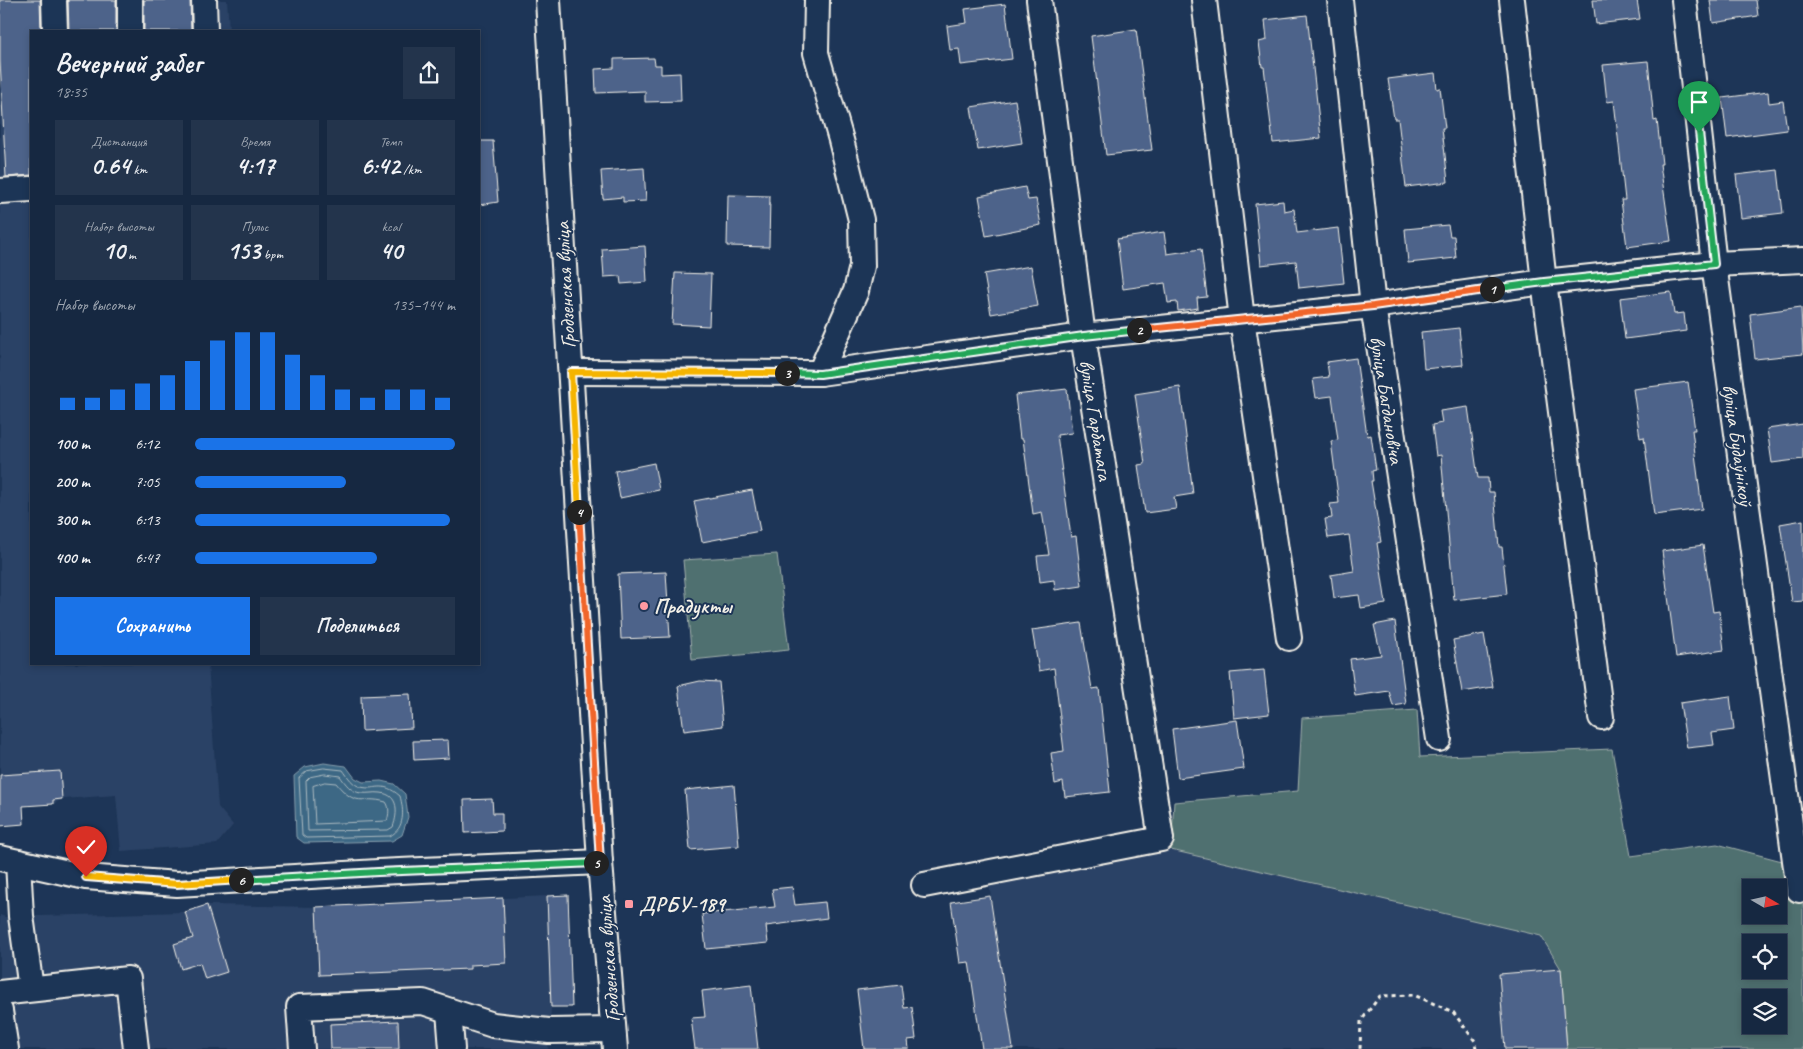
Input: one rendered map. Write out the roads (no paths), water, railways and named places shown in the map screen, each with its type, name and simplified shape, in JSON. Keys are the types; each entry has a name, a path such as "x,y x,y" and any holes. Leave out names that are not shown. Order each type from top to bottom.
{"street":[{"path":"54,0 55,30"},
{"path":"130,0 130,30"},
{"path":"204,0 205,30"},
{"name":"Гродзенская вуліца","path":"548,0 600,862 614,1040"},
{"path":"817,0 816,54 841,140 861,220 862,266 856,291 820,374"},
{"name":"вуліца Гарбатага","path":"924,885 1161,839 1084,336 1039,0"},
{"path":"1204,0 1242,319 1289,638"},
{"name":"вуліца Багдановіча","path":"1340,0 1373,306 1439,739"},
{"path":"1512,0 1544,282 1601,717"},
{"name":"вуліца Будаўнікоў","path":"1684,0 1714,264 1799,890"},
{"path":"0,190 30,189"},
{"path":"571,372 820,374 1084,336 1373,306 1544,282 1714,264 1803,260"},
{"path":"31,989 21,916 9,860 86,877 177,884 600,862"},
{"path":"0,993 128,979 136,1049"},
{"path":"302,1049 300,1007 423,1002 492,1025 614,1040"},
{"path":"0,1011 6,1049"},
{"path":"450,1011 452,1049"}],"water":[{"path":"324,763 346,766 355,778 363,782 381,781 394,784 405,794 408,817 402,835 392,841 304,843 296,837 294,776 305,767"}],"place":[{"name":"Прадукты","path":"644,606"},
{"name":"ДРБУ-189","path":"629,904"}]}
